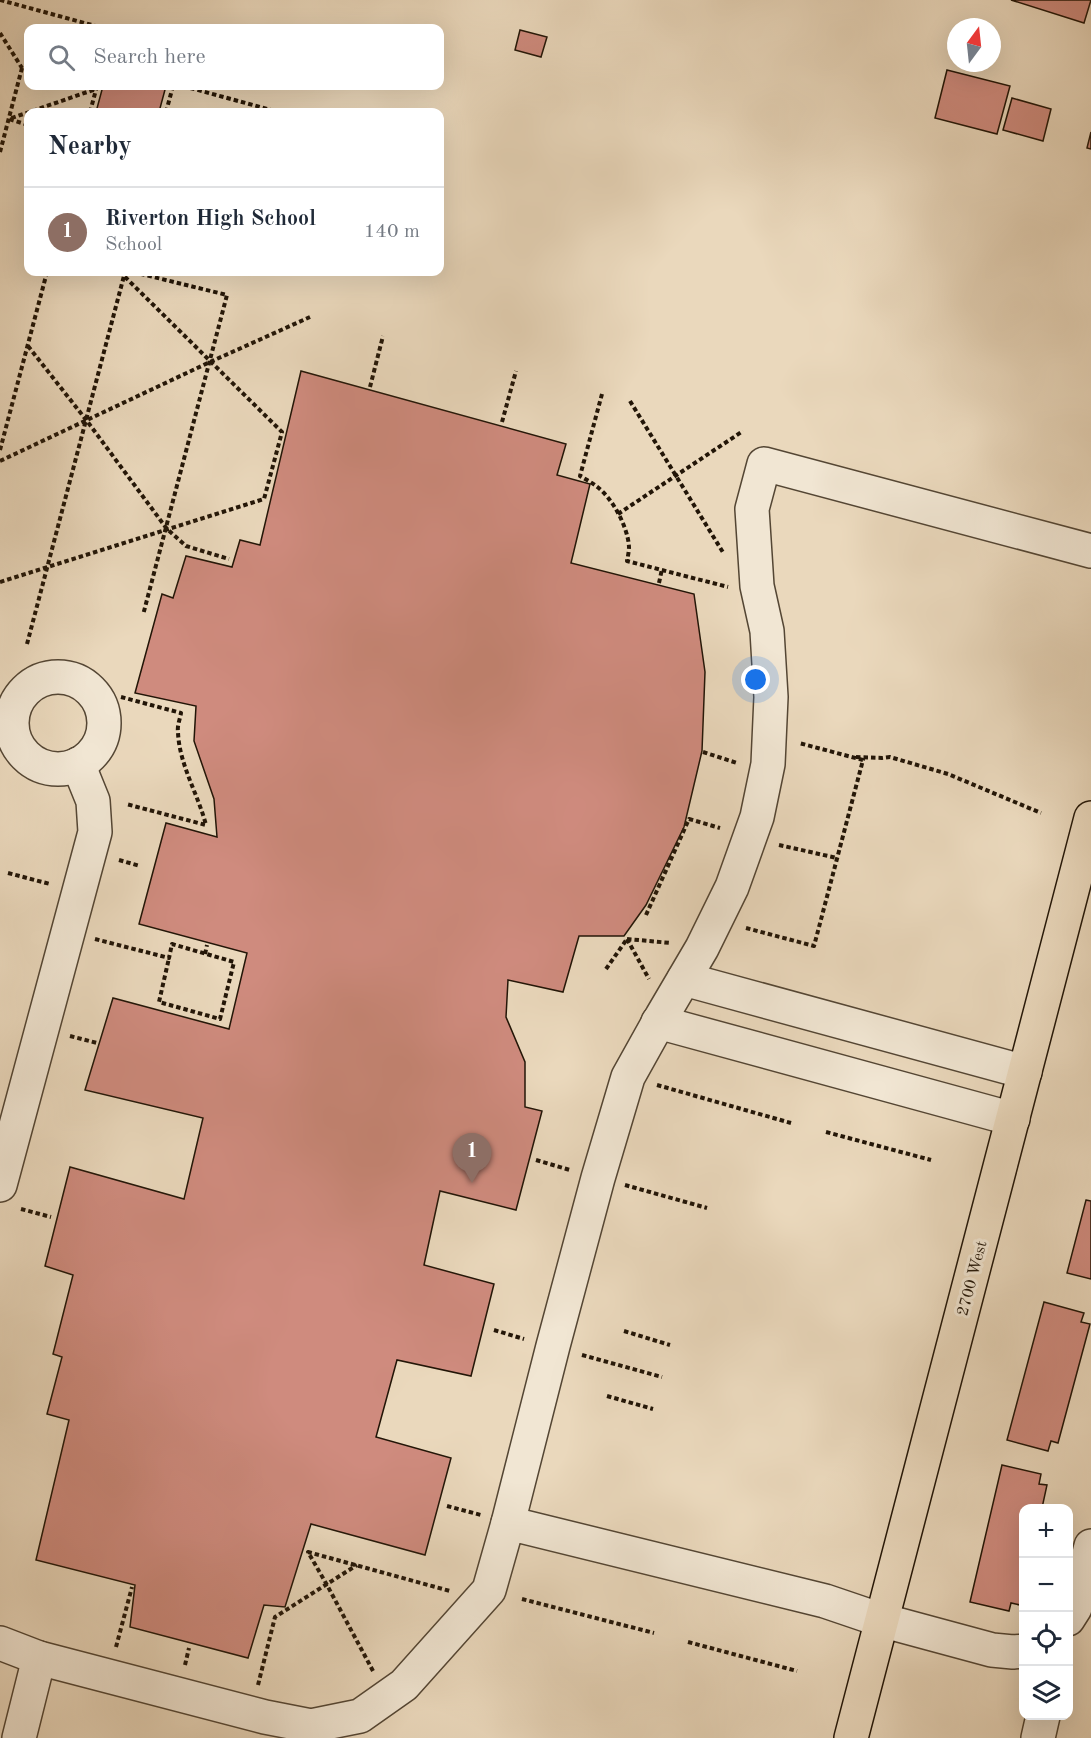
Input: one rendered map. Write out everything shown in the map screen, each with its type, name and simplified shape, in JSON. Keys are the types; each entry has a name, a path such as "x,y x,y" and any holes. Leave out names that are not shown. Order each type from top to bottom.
{"main road":[{"name":"2700 West","path":"851,1738 1091,818"}],"street":[{"path":"0,1644 39,1658 265,1717 311,1726 360,1716 404,1684 489,1590 495,1519 553,1346 601,1166 628,1077 702,948 732,887 757,817 768,764 771,697 767,631 756,586 752,509 764,464 1091,551"},
{"path":"10,1197 95,832 93,801 78,764"},
{"path":"684,979 1025,1072"},
{"path":"658,1022 1013,1119"},
{"path":"495,1519 825,1601 881,1620 992,1650 1019,1651"},
{"path":"1072,1612 1086,1582 1091,1546"},
{"path":"19,1738 39,1658"},
{"path":"1038,1738 1042,1720"}],"path":[{"path":"0,0 88,24"},
{"path":"0,33 22,68 0,152"},
{"path":"39,108 89,90"},
{"path":"91,108 96,90"},
{"path":"167,108 172,90"},
{"path":"198,90 264,108"},
{"path":"9,119 24,114"},
{"path":"9,119 24,123"},
{"path":"0,450 46,276"},
{"path":"27,644 124,276"},
{"path":"0,582 264,500 282,432 127,276"},
{"path":"143,615 227,295 149,276"},
{"path":"0,460 310,317"},
{"path":"370,387 383,336"},
{"path":"28,346 167,529 186,546 229,559"},
{"path":"502,422 516,371"},
{"path":"602,394 579,476 595,486 610,500 623,522 629,546 627,561 735,588"},
{"path":"630,401 724,555"},
{"path":"618,514 742,431"},
{"path":"659,583 662,569"},
{"path":"121,698 181,713 177,730 180,751 201,805 206,825 126,804"},
{"path":"746,928 814,946 863,760 798,742"},
{"path":"704,752 746,766"},
{"path":"852,757 890,757 948,774 1041,813"},
{"path":"646,915 689,819 730,831"},
{"path":"778,845 837,858"},
{"path":"112,859 140,866"},
{"path":"8,873 50,884"},
{"path":"92,938 169,958"},
{"path":"627,939 678,943"},
{"path":"606,969 627,939"},
{"path":"627,939 651,982"},
{"path":"172,944 234,962 220,1019 159,1002 169,958 172,944"},
{"path":"205,954 207,945"},
{"path":"67,1035 96,1043"},
{"path":"651,1083 791,1123"},
{"path":"826,1132 931,1160"},
{"path":"536,1161 573,1171"},
{"path":"621,1184 707,1208"},
{"path":"10,1197 51,1218"},
{"path":"494,1330 528,1340"},
{"path":"624,1331 670,1345"},
{"path":"576,1353 662,1377"},
{"path":"607,1396 653,1409"},
{"path":"447,1506 495,1519"},
{"path":"373,1672 308,1552 454,1592"},
{"path":"258,1686 275,1617 358,1565"},
{"path":"116,1648 132,1587"},
{"path":"522,1599 654,1633"},
{"path":"688,1642 797,1671"},
{"path":"184,1667 189,1648"}],"building":[{"path":"1011,0 1091,0 1084,23"},
{"path":"520,30 547,37 541,57 515,50"},
{"path":"947,70 947,72 1010,86 997,134 935,118"},
{"path":"102,90 165,90 160,108 97,108"},
{"path":"1012,98 1051,109 1043,141 1003,130"},
{"path":"1091,132 1091,149 1087,148"},
{"path":"301,371 566,444 557,475 590,484 571,563 694,594 705,672 702,751 684,827 646,905 624,936 579,936 563,992 508,980 506,1017 525,1062 525,1107 542,1111 516,1210 440,1191 424,1265 494,1284 471,1376 397,1360 376,1437 451,1458 425,1555 311,1524 285,1607 264,1605 248,1658 130,1627 135,1585 36,1560 69,1420 47,1414 62,1357 53,1354 73,1275 45,1266 70,1167 184,1199 203,1118 85,1090 113,998 229,1029 247,953 139,924 166,823 217,837 214,799 194,741 196,706 135,693 162,594 173,598 186,556 232,567 240,540 260,545"},
{"path":"1086,1200 1091,1201 1091,1279 1067,1273"},
{"path":"1044,1302 1084,1313 1081,1322 1090,1324 1058,1443 1051,1441 1048,1451 1007,1440"},
{"path":"1002,1465 1041,1474 1039,1484 1047,1485 1043,1504 1019,1504 1019,1605 1011,1603 1009,1611 970,1602"}],"place":[{"name":"Riverton High School","path":"472,1183"}]}
